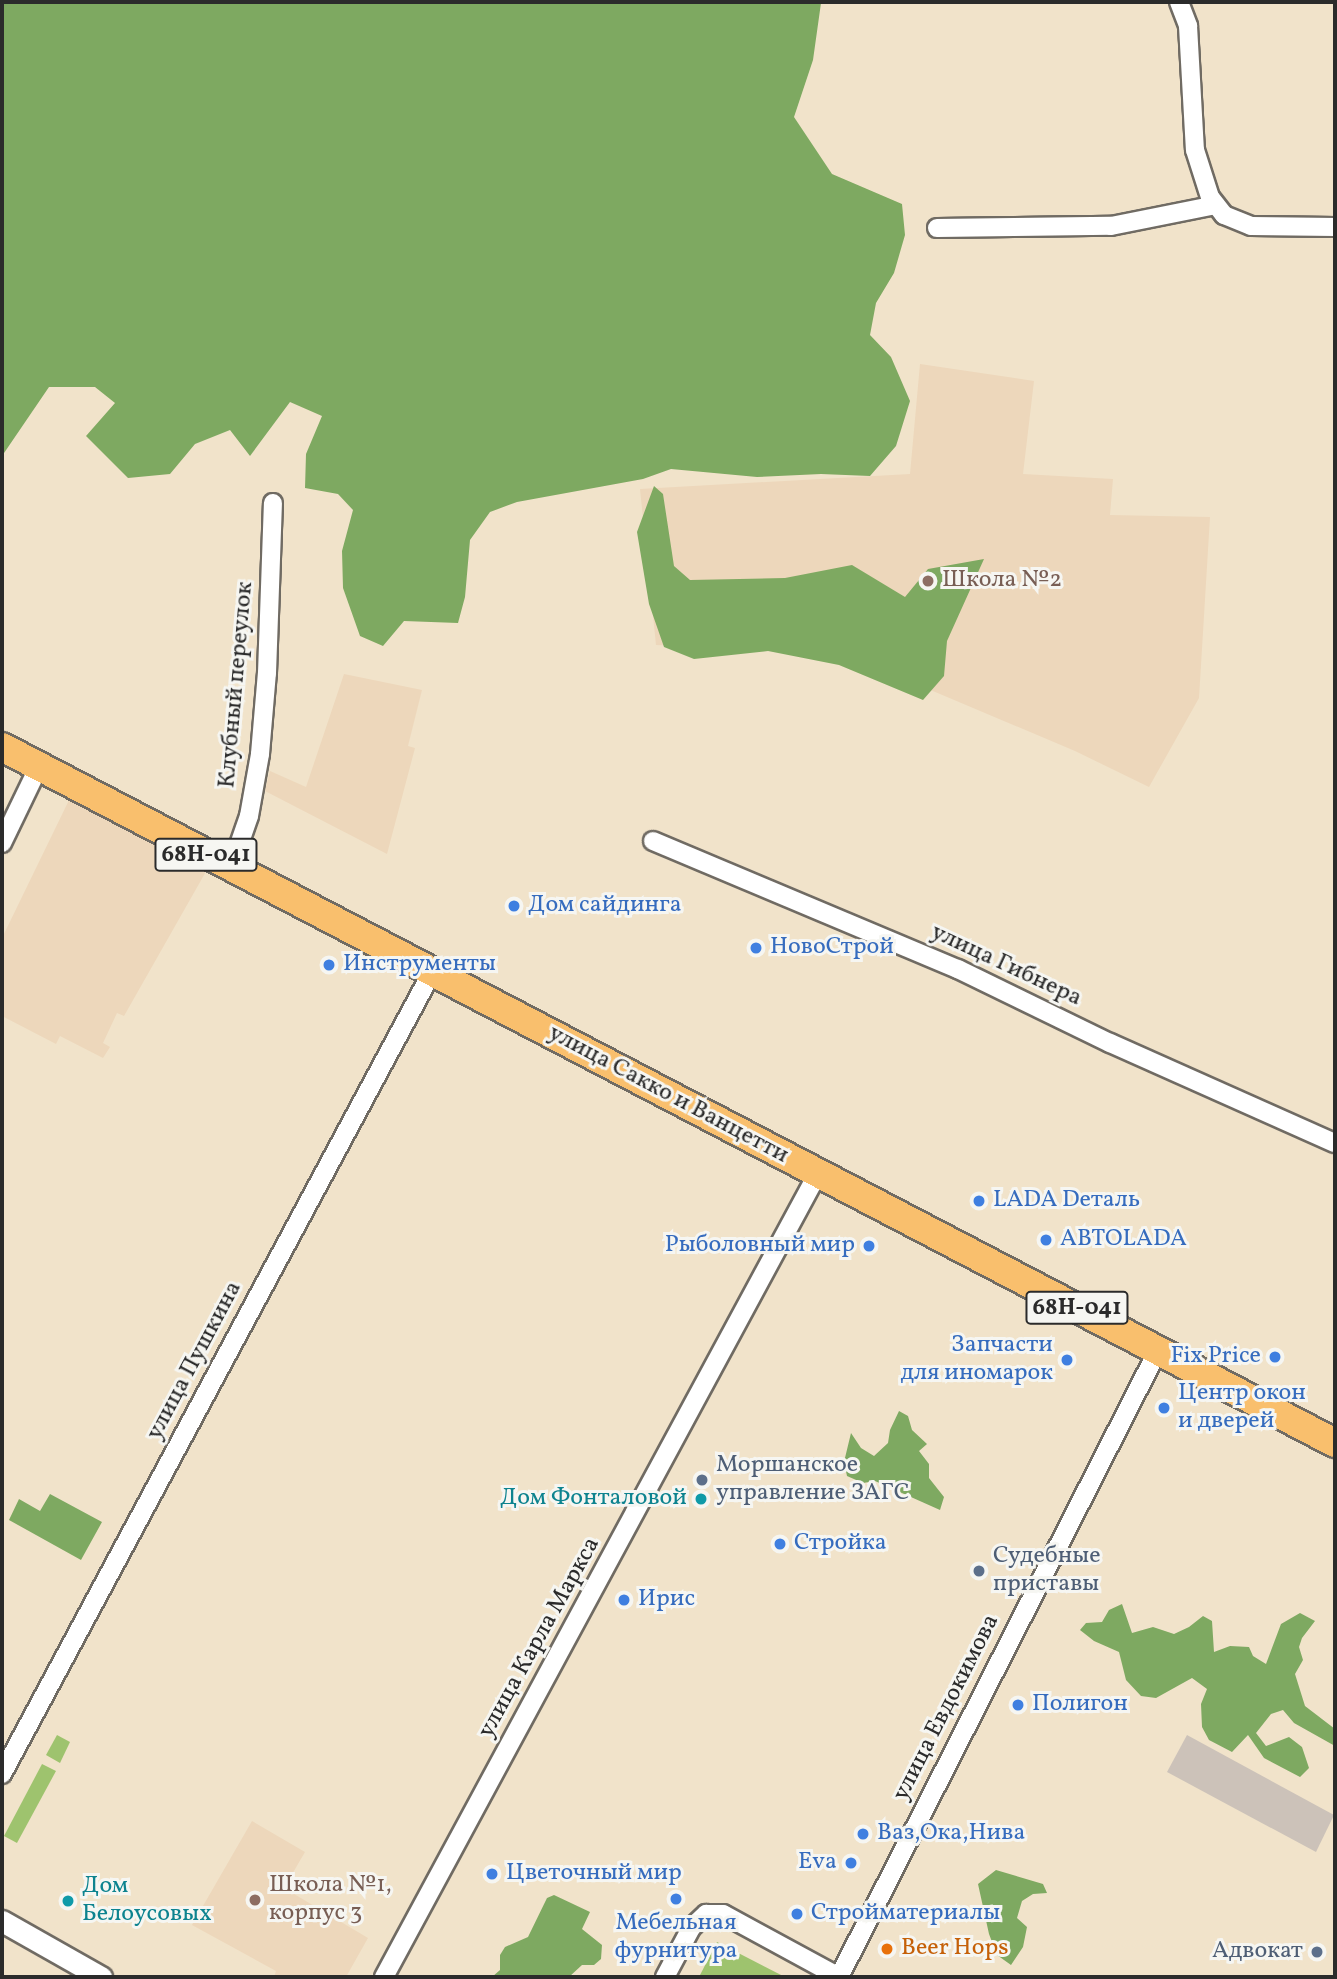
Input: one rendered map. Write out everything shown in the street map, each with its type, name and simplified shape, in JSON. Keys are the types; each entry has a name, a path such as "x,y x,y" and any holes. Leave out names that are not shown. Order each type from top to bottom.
{"main road":[{"name":"улица Сакко и Ванцетти","path":"2,747 1335,1443"}],"street":[{"path":"1179,2 1188,26 1195,150 1210,197 1224,215 1251,226 1335,228"},
{"path":"937,228 1111,226 1216,205"},
{"name":"Клубный переулок","path":"231,868 249,816 260,754 267,673 273,503"},
{"path":"2,843 39,766"},
{"name":"улица Гибнера","path":"653,841 958,970 1335,1143"},
{"name":"улица Пушкина","path":"2,1774 432,972"},
{"name":"улица Карла Маркса","path":"384,1977 818,1173"},
{"name":"улица Евдокимова","path":"839,1977 1158,1350"},
{"path":"665,1977 691,1927 706,1914 723,1914 839,1977"},
{"path":"2,1921 101,1977"}],"shaded area":[{"name":"Школа №2","path":"920,364 1034,381 1023,474 1113,479 1110,515 1210,517 1199,698 1149,787 1075,751 843,653 656,645 640,489 910,474"},
{"path":"344,674 422,690 408,746 415,748 387,854 265,791 270,771 306,787"},
{"path":"71,796 208,868 124,1016 117,1013 103,1043 110,1047 103,1058 60,1036 56,1044 2,1016 2,938"},
{"path":"1187,1735 1334,1815 1316,1852 1167,1772"},
{"name":"Школа №1, корпус 3","path":"252,1821 305,1852 284,1888 368,1938 346,1977 274,1977 276,1971 192,1925"}],"green space":[{"path":"2,2 821,3 813,60 794,117 832,174 902,204 905,235 894,273 876,303 870,335 891,357 910,401 896,446 870,476 821,474 757,477 671,469 643,479 517,502 490,512 470,540 465,597 458,623 404,621 383,646 360,636 343,588 342,551 353,510 338,494 305,488 306,454 322,416 290,402 250,456 230,430 195,444 170,474 128,478 86,436 115,403 95,387 49,387 2,456"},
{"path":"654,486 663,494 674,566 690,580 785,578 852,565 905,597 928,569 984,559 947,641 944,676 923,700 839,665 768,651 694,659 664,647 649,604 637,532"},
{"path":"899,1411 908,1416 912,1430 927,1444 919,1451 929,1464 929,1478 944,1497 940,1510 875,1481 863,1483 847,1476 844,1462 851,1433 861,1448 874,1456 888,1443 890,1430"},
{"path":"50,1494 102,1522 81,1560 9,1520 19,1499 40,1511"},
{"path":"1122,1604 1132,1633 1153,1627 1174,1634 1203,1616 1212,1621 1214,1652 1230,1646 1249,1647 1253,1656 1266,1664 1281,1624 1300,1613 1315,1621 1302,1638 1299,1647 1303,1660 1295,1674 1305,1706 1335,1729 1335,1746 1294,1723 1283,1710 1271,1714 1256,1733 1266,1746 1289,1737 1302,1747 1309,1768 1300,1777 1264,1758 1248,1735 1232,1752 1209,1740 1202,1727 1201,1704 1207,1689 1192,1678 1156,1698 1141,1696 1126,1680 1119,1652 1094,1641 1080,1630 1086,1623 1102,1622 1109,1610"},
{"path":"57,1735 70,1742 60,1763 46,1755"},
{"path":"42,1764 56,1771 17,1843 4,1836"},
{"path":"996,1870 1043,1884 1047,1893 1033,1894 1022,1901 1017,1918 1027,1927 1023,1947 1011,1965 997,1955 989,1934 978,1884"},
{"path":"554,1895 590,1912 582,1929 602,1945 601,1959 594,1965 582,1965 569,1977 492,1977 500,1970 500,1955 505,1947 528,1937 547,1898"},
{"path":"717,1942 785,1977 699,1977"}],"place":[{"name":"Школа №2","path":"928,581"},
{"name":"Дом сайдинга","path":"514,906"},
{"name":"НовоСтрой","path":"756,948"},
{"name":"Инструменты","path":"329,965"},
{"name":"LADA Dеталь","path":"979,1201"},
{"name":"АВТОLADA","path":"1046,1240"},
{"name":"Рыболовный мир","path":"869,1246"},
{"name":"Fix Price","path":"1275,1357"},
{"name":"Запчасти для иномарок","path":"1067,1360"},
{"name":"Центр окон и дверей","path":"1164,1408"},
{"name":"Моршанское управление ЗАГС","path":"702,1480"},
{"name":"Дом Фонталовой","path":"701,1499"},
{"name":"Стройка","path":"780,1544"},
{"name":"Судебные приставы","path":"979,1571"},
{"name":"Ирис","path":"624,1600"},
{"name":"Полигон","path":"1018,1705"},
{"name":"Ваз,Ока,Нива","path":"863,1834"},
{"name":"Eva","path":"851,1863"},
{"name":"Цветочный мир","path":"492,1874"},
{"name":"Мебельная фурнитура","path":"676,1899"},
{"name":"Школа №1, корпус 3","path":"255,1900"},
{"name":"Дом Белоусовых","path":"68,1901"},
{"name":"Стройматериалы","path":"797,1914"},
{"name":"Beer Hops","path":"887,1949"},
{"name":"Адвокат","path":"1317,1952"}]}
